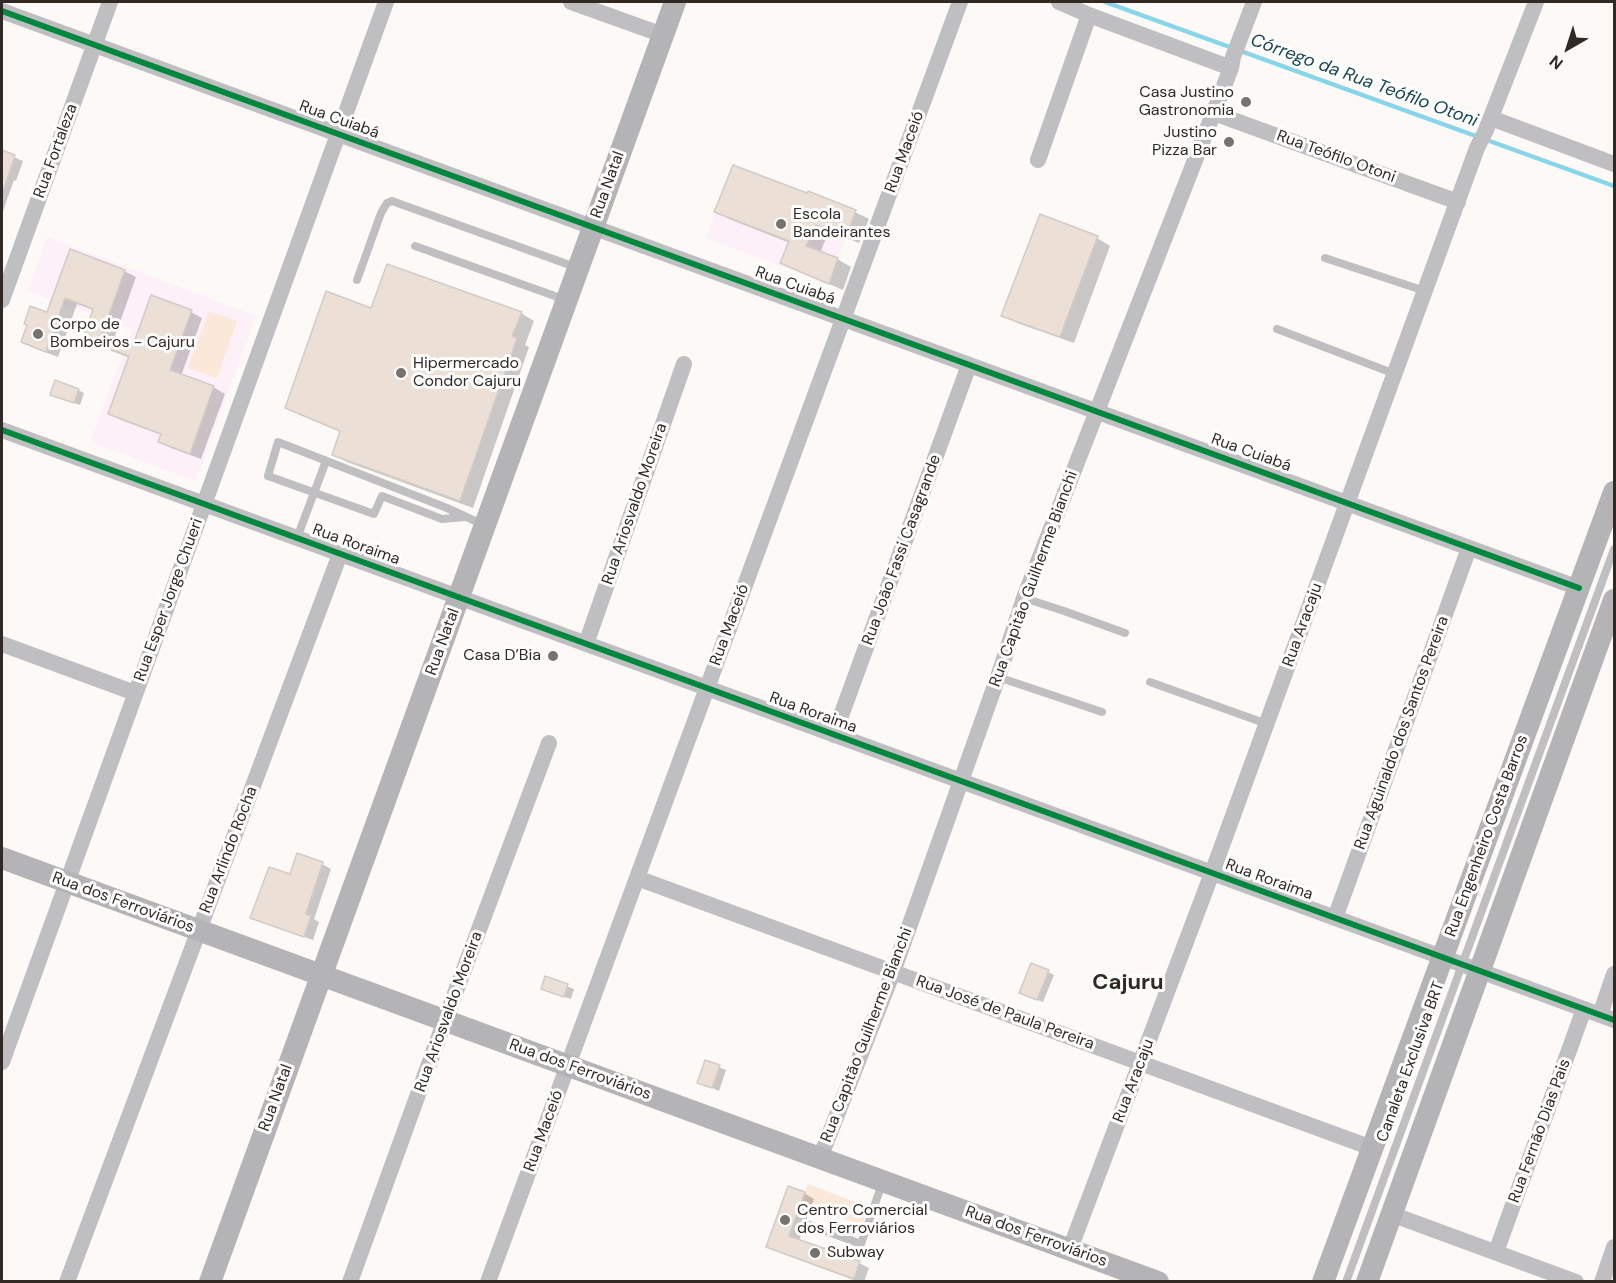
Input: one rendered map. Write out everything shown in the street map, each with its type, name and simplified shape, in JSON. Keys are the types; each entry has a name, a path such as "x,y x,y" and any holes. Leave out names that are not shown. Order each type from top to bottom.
{"street":[{"name":"Rua Fortaleza","path":"2,300 110,2"},
{"name":"Rua Esper Jorge Chueri","path":"2,1062 386,2"},
{"path":"571,2 663,35"},
{"name":"Rua Natal","path":"210,1281 459,597 475,522 567,300 675,2"},
{"name":"Rua Maceió","path":"488,1281 960,2"},
{"path":"1059,2 1089,15 1232,63"},
{"name":"Rua Capitão Guilherme Bianchi","path":"820,1158 892,972 1024,598 1214,113 1254,2"},
{"name":"Rua Aracaju","path":"1070,1249 1349,504 1477,148 1489,124 1536,2"},
{"name":"Rua Cuiabá","path":"2,11 1579,588"},
{"path":"1038,160 1089,15"},
{"name":"Rua Teófilo Otoni","path":"1214,113 1458,202"},
{"path":"1489,124 1614,164"},
{"name":"Rua Ariosvaldo Moreira","path":"586,644 684,364"},
{"name":"Rua João Fassi Casagrande","path":"834,735 969,365"},
{"name":"Rua Roraima","path":"2,430 1607,1018"},
{"name":"Rua Engenheiro Costa Barros","path":"1367,1281 1391,1214 1461,964 1579,588 1614,492"},
{"name":"Rua Aguinaldo dos Santos Pereira","path":"1335,918 1469,548"},
{"name":"Rua Arlindo Rocha","path":"67,1281 340,554"},
{"name":"Rua Engenheiro Costa Barros","path":"1323,1281 1372,1148 1461,964 1614,600"},
{"path":"2,644 135,693"},
{"name":"Rua Ariosvaldo Moreira","path":"350,1281 549,743"},
{"name":"Rua dos Ferroviários","path":"2,858 1158,1281"},
{"name":"Rua José de Paula Pereira","path":"637,878 1372,1148"},
{"path":"1607,1018 1614,974"},
{"name":"Rua Fernão Dias Pais","path":"1496,1252 1584,1009"},
{"path":"1391,1214 1576,1281"},
{"path":"1602,1281 1614,1247"}],"lane":[{"path":"357,280 381,213 387,202 392,201 578,268"},
{"path":"415,246 567,300"},
{"path":"1325,258 1425,291"},
{"path":"1277,329 1395,374"},
{"path":"278,442 447,508 475,522 442,519 382,496 374,514 268,476 278,442"},
{"path":"297,538 326,461"},
{"name":"Canaleta Exclusiva BRT","path":"1346,1281 1614,549"},
{"path":"1024,598 1125,633"},
{"path":"998,677 1102,712"},
{"path":"1150,682 1267,724"},
{"path":"807,1224 861,1244 884,1181"}],"shaded area":[{"name":"Escola Bandeirantes","path":"733,165 856,210 829,284 706,238"},
{"path":"47,237 256,316 196,481 90,442 132,329 28,291"},
{"path":"209,311 237,321 217,378 188,368"},
{"path":"808,1184 868,1207 862,1225 801,1204"}],"building":[{"path":"2,150 15,155 4,189 2,188"},
{"name":"Escola Bandeirantes","path":"733,165 856,210 846,237 816,225 806,246 838,258 829,284 780,263 789,241 714,212"},
{"path":"1040,214 1098,236 1060,337 1001,316"},
{"path":"70,249 125,270 102,334 133,345 151,295 192,310 170,370 214,386 190,454 158,442 161,434 108,414 129,356 83,339 93,309 65,298 46,352 21,342 30,306 47,312"},
{"name":"Hipermercado Condor Cajuru","path":"387,264 522,312 512,336 517,338 460,501 332,455 340,431 285,408 326,291 371,308"},
{"path":"55,380 79,389 74,403 50,395"},
{"path":"297,853 323,862 306,914 311,916 304,937 250,918 269,867 290,874"},
{"path":"1031,963 1049,970 1037,1000 1019,993"},
{"path":"545,976 568,984 564,997 541,989"},
{"path":"705,1060 720,1065 712,1088 697,1083"},
{"name":"Centro Comercial dos Ferroviários","path":"788,1186 805,1192 789,1236 860,1261 854,1279 766,1247"}],"waterway":[{"name":"Córrego da Rua Teófilo Otoni","path":"1105,2 1614,186"}],"cycle path":[{"path":"2,11 1579,588"},
{"path":"2,430 1614,1020"}],"place":[{"name":"Casa Justino Gastronomia","path":"1246,102"},
{"name":"Justino Pizza Bar","path":"1229,142"},
{"name":"Escola Bandeirantes","path":"781,224"},
{"name":"Corpo de Bombeiros - Cajuru","path":"38,334"},
{"name":"Hipermercado Condor Cajuru","path":"401,373"},
{"name":"Casa D’Bia","path":"553,656"},
{"name":"Centro Comercial dos Ferroviários","path":"785,1220"},
{"name":"Subway","path":"815,1253"}],"district":[{"name":"Cajuru","path":"1128,983"}]}
